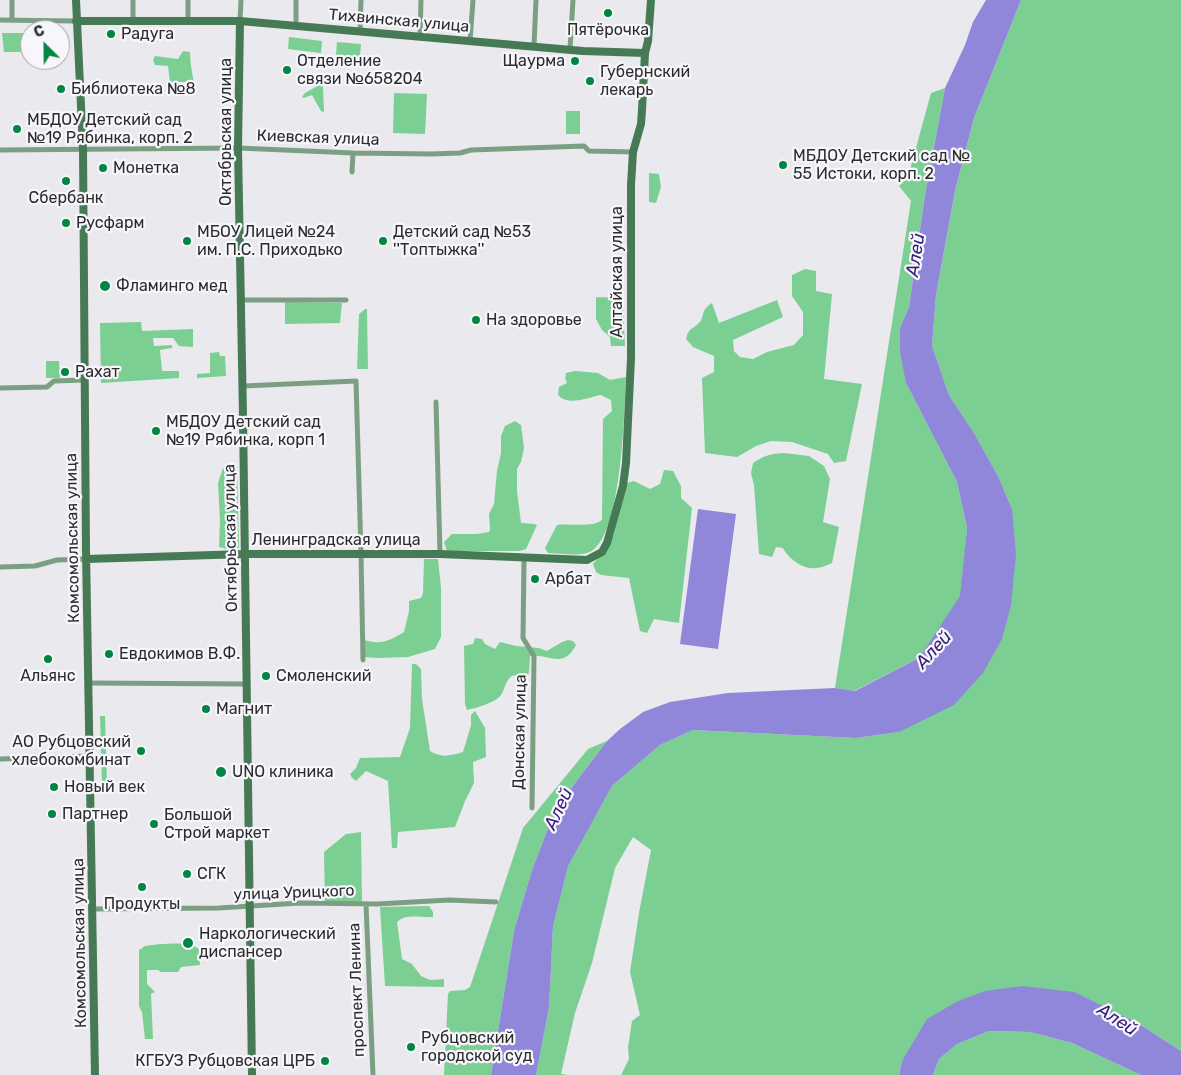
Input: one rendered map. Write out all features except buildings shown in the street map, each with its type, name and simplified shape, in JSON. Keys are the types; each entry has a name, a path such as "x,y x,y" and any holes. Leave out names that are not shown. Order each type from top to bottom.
{"main road":[{"name":"Комсомольская улица","path":"76,0 83,149 88,683 95,1075"},
{"name":"Алтайская улица","path":"607,544 623,486 626,463 631,358 631,185 633,152 641,124 645,53 651,0"},
{"name":"Тихвинская улица","path":"76,20 240,21 570,49 645,53"},
{"name":"Октябрьская улица","path":"240,21 238,148 252,1075"},
{"name":"Ленинградская улица","path":"87,559 245,554 440,554 587,560 602,552 607,544"}],"street":[{"path":"12,0 12,20"},
{"path":"133,0 133,20"},
{"path":"188,0 188,20"},
{"name":"Октябрьская улица","path":"240,21 241,0"},
{"path":"296,0 296,25"},
{"path":"360,32 362,0"},
{"path":"420,37 421,0"},
{"path":"470,41 473,0"},
{"path":"534,46 536,0"},
{"path":"570,49 573,0"},
{"name":"Тихвинская улица","path":"0,20 76,20"},
{"name":"Киевская улица","path":"0,150 238,148 431,154 471,150 584,146 589,150 633,152"},
{"path":"352,172 353,153"},
{"path":"241,300 346,300"},
{"path":"0,388 47,387 54,381 85,380"},
{"path":"243,386 356,381 363,660"},
{"path":"436,402 440,554"},
{"name":"Донская улица","path":"524,558 523,638 534,656 532,808"},
{"name":"Ленинградская улица","path":"0,567 34,566 57,560 87,559"},
{"path":"88,683 247,684"},
{"path":"0,758 90,756"},
{"name":"улица Урицкого","path":"93,909 249,907 300,903 366,904 448,900 496,902"},
{"name":"проспект Ленина","path":"366,904 373,1075"}],"green space":[{"path":"1021,0 1181,0 1181,1051 1136,1022 1074,993 902,1061 899,1075 621,1075 629,1059 628,1048 632,1021 640,1015 630,972 651,850 633,837 615,868 592,963 575,1013 561,1074 568,1075 536,1075 549,1008 553,927 568,865 612,786 660,745 693,730 856,738 899,732 1012,509 999,478 974,433 949,395 932,346 936,295 955,191 974,118"},
{"path":"2,33 20,33 20,52 4,52"},
{"path":"289,37 322,41 321,53 288,49"},
{"path":"337,42 361,44 360,57 336,55"},
{"path":"183,51 190,52 195,94 193,95 190,82 170,82 168,66 155,65 153,60 155,56 178,59"},
{"path":"321,84 323,86 324,112 321,111 312,95 302,97 305,93"},
{"path":"945,88 925,195 909,307 900,328 906,383 957,482 967,528 961,596 919,658 854,691 835,688 911,201 899,186 908,177 931,93"},
{"path":"394,93 427,94 425,134 393,133"},
{"path":"566,111 580,111 580,134 566,134"},
{"path":"649,173 659,174 661,187 656,203 649,202"},
{"path":"805,269 816,271 816,291 832,294 824,379 862,384 846,461 834,463 828,454 792,442 771,441 756,446 737,457 705,453 702,378 714,372 714,356 693,347 686,339 688,332 699,323 705,309 712,303 719,323 777,300 783,317 733,340 734,351 740,357 753,359 767,352 794,345 803,335 803,312 792,296 792,275"},
{"path":"596,297 615,298 623,305 625,346 611,346 610,337 602,330 596,319"},
{"path":"285,302 342,303 340,323 285,324"},
{"path":"367,309 368,369 357,369 359,314"},
{"path":"141,322 142,331 193,329 193,347 179,346 173,338 153,338 154,346 172,345 172,348 160,350 162,371 179,371 179,378 101,383 100,323"},
{"path":"219,352 220,356 225,356 226,376 197,378 197,374 210,373 210,353"},
{"path":"46,361 59,361 60,378 46,378"},
{"path":"575,371 598,373 610,380 626,377 620,469 616,496 603,538 593,550 583,554 548,553 545,548 557,525 587,525 602,520 603,419 612,411 611,400 601,395 573,401 562,399 558,395 559,387 567,383 566,373"},
{"path":"515,421 521,425 524,448 521,462 517,469 517,491 521,523 537,525 526,549 519,551 447,551 444,542 452,534 489,532 489,514 494,504 497,471 501,453 501,436 505,426"},
{"path":"784,453 809,456 824,466 830,479 823,522 839,527 832,563 818,568 806,567 788,556 783,548 776,547 772,557 759,554 754,485 751,473 753,463 768,455"},
{"path":"237,467 239,548 227,549 219,547 218,483 223,468"},
{"path":"664,470 673,471 681,486 681,498 692,508 679,623 654,619 647,633 640,631 629,578 601,575 596,572 593,564 607,547 614,534 619,507 627,483 634,481 650,489 660,484"},
{"path":"424,559 438,559 441,588 441,637 435,649 408,657 365,657 364,640 385,641 404,632 409,611 409,601 421,598 423,593"},
{"path":"475,638 482,639 485,644 495,649 500,642 547,651 568,640 573,641 576,645 571,653 561,659 530,656 527,678 520,679 514,675 507,681 503,692 498,698 485,705 467,710 465,704 464,646 473,644"},
{"path":"412,664 416,664 421,669 422,699 430,751 446,756 463,752 471,725 471,715 475,711 485,728 486,757 473,762 474,783 455,827 398,832 397,848 392,848 388,781 366,771 356,781 350,774 356,768 360,758 400,757 410,728"},
{"path":"100,716 105,716 107,783 102,784"},
{"path":"607,741 575,783 552,818 532,870 514,931 491,1075 444,1075 448,994 450,991 465,990 470,987 523,828 588,749"},
{"path":"361,832 362,904 325,904 324,852 346,834"},
{"path":"429,906 433,912 433,917 409,917 397,922 402,959 412,964 421,976 430,980 444,979 444,987 385,986 380,907"},
{"path":"160,944 195,946 199,949 200,965 181,967 178,972 147,970 147,984 155,992 151,994 153,1039 145,1039 142,1012 139,1006 139,950 145,946"},
{"path":"989,1031 1030,1032 1072,1043 1141,1075 933,1075 939,1059 957,1044"}],"water":[{"name":"Алей","path":"986,0 1021,0 974,118 955,191 936,295 932,346 949,395 974,433 999,478 1012,509 1016,555 1011,605 1002,639 983,673 954,705 899,732 856,738 693,730 660,745 612,786 568,866 553,927 549,1008 536,1075 491,1075 514,931 532,870 552,818 575,783 607,741 643,712 670,702 728,693 835,688 855,691 919,658 960,596 967,528 957,482 906,383 900,352 900,328 909,307 925,195 945,88 965,45 973,22"},
{"path":"698,509 736,514 718,649 680,644"},
{"name":"Алей","path":"1022,986 1074,992 1136,1022 1181,1051 1181,1075 1141,1075 1072,1043 1030,1032 989,1031 957,1044 939,1059 933,1075 899,1075 902,1061 927,1019 958,1001 985,991"}],"place":[{"name":"Пятёрочка","path":"608,13"},
{"name":"Радуга","path":"111,34"},
{"name":"Щаурма","path":"575,61"},
{"name":"Отделение связи №658204","path":"287,70"},
{"name":"Губернский лекарь","path":"590,81"},
{"name":"Библиотека №8","path":"61,89"},
{"name":"МБДОУ Детский сад №19 Рябинка, корп. 2","path":"17,129"},
{"name":"МБДОУ Детский сад № 55 Истоки, корп. 2","path":"783,165"},
{"name":"Монетка","path":"103,168"},
{"name":"Сбербанк","path":"66,181"},
{"name":"Русфарм","path":"66,223"},
{"name":"МБОУ Лицей №24 им. П.С. Приходько","path":"187,241"},
{"name":"Детский сад №53 ''Топтыжка''","path":"383,241"},
{"name":"Фламинго мед","path":"105,286"},
{"name":"На здоровье","path":"476,320"},
{"name":"Рахат","path":"65,372"},
{"name":"МБДОУ Детский сад №19 Рябинка, корп 1","path":"156,431"},
{"name":"Арбат","path":"535,579"},
{"name":"Евдокимов В.Ф.","path":"109,654"},
{"name":"Альянс","path":"48,659"},
{"name":"Смоленский","path":"266,676"},
{"name":"Магнит","path":"206,709"},
{"name":"АО Рубцовский хлебокомбинат","path":"141,751"},
{"name":"UNO клиника","path":"221,772"},
{"name":"Новый век","path":"54,787"},
{"name":"Партнер","path":"52,814"},
{"name":"Большой Строй маркет","path":"154,824"},
{"name":"СГК","path":"187,874"},
{"name":"Продукты","path":"142,887"},
{"name":"Наркологический диспансер","path":"188,943"},
{"name":"Рубцовский городской суд","path":"411,1047"},
{"name":"КГБУЗ Рубцовская ЦРБ","path":"325,1061"}]}
